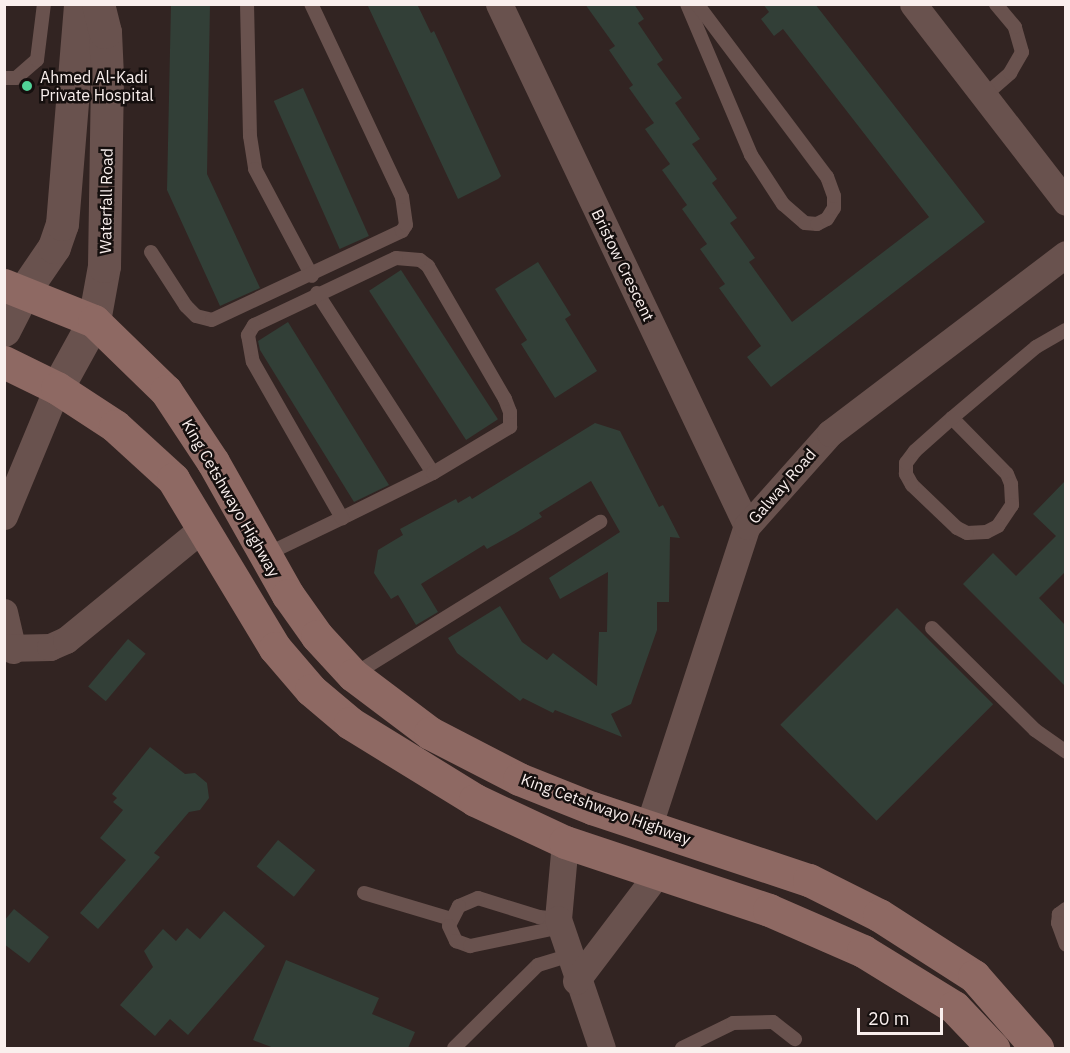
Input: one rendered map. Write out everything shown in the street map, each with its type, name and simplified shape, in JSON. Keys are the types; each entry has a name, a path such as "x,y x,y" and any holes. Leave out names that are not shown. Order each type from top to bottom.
{"main road":[{"name":"King Cetshwayo Highway","path":"14,288 94,321 166,391 213,462 265,555 317,636 353,675 430,733 500,769 592,808 649,825 809,880 879,915 974,976 1037,1048"},
{"path":"4,362 57,388 146,451 173,479 275,648 311,690 350,723 407,762 476,800 565,842 769,910 863,951 954,1006 993,1048"}],"street":[{"path":"4,330 14,288 54,247 62,224 80,4"},
{"name":"Waterfall Road","path":"57,388 94,321 104,266 107,198 105,32 98,4"},
{"name":"Bristow Crescent","path":"499,4 747,526"},
{"path":"913,4 1065,202"},
{"name":"Galway Road","path":"649,825 747,526 830,433 1065,254"},
{"path":"4,516 57,388"},
{"path":"4,612 9,649 50,647 66,640 204,527"},
{"path":"565,842 559,923 576,981 602,1048"},
{"path":"576,981 658,873"}],"lane":[{"path":"4,78 16,78 37,60 44,4"},
{"path":"247,4 250,136 255,169 312,276"},
{"path":"151,252 186,306 205,321 312,276 395,237 406,225 402,197 311,4"},
{"path":"687,4 751,155 783,204 804,223 817,224 834,208 827,177 697,4"},
{"path":"984,96 1010,73 1022,52 1015,27 996,4"},
{"path":"265,555 342,518 433,473 505,432 511,422 505,399 428,266 411,258 396,258 254,325 248,346 253,362 342,518"},
{"path":"317,294 433,473"},
{"path":"952,418 1006,474 1011,484 1012,505 998,526 986,532 967,533 957,528 906,474 909,457 952,418 1036,347 1065,330"},
{"path":"353,675 600,522"},
{"path":"932,628 1035,730 1065,752"},
{"path":"364,893 451,919"},
{"path":"478,898 559,923 470,946 456,940 449,926 459,906 478,898"},
{"path":"1065,909 1059,914 1058,923 1065,945"},
{"path":"454,1048 538,965 567,953 595,956"},
{"path":"682,1048 733,1023 773,1022 795,1039"}],"building":[{"path":"171,4 210,4 207,174 260,288 220,306 167,190"},
{"path":"367,4 417,4 431,33 434,31 501,176 498,179 458,199"},
{"path":"585,4 634,4 644,19 638,23 663,60 657,64 682,98 675,103 700,139 692,144 717,179 712,183 737,218 730,223 755,258 749,262 792,322 929,217 783,29 774,36 761,19 769,12 763,4 815,4 985,222 771,387 747,357 761,346 719,288 725,284 700,249 707,244 682,209 687,205 662,170 670,164 645,129 654,123 629,88 633,85 609,50 615,46"},
{"path":"303,88 369,236 340,249 274,101"},
{"path":"538,262 571,315 565,319 597,371 555,398 521,344 527,340 495,289"},
{"path":"401,270 498,419 466,440 369,291"},
{"path":"288,322 389,485 354,502 260,350 258,341"},
{"path":"595,423 620,431 659,507 663,505 680,538 670,537 669,602 657,602 657,630 631,704 611,714 622,737 555,710 553,713 523,698 520,701 457,653 448,638 500,606 522,642 547,660 553,653 597,686 599,632 607,632 608,572 560,599 549,578 620,532 591,481 539,513 542,517 514,534 487,549 484,545 421,584 438,612 416,625 398,595 391,599 374,573 378,550 403,535 400,529 456,499 458,503 470,496 472,499"},
{"path":"1065,481 1065,572 1039,598 1065,625 1065,686 963,584 993,553 1016,576 1056,536 1033,514"},
{"path":"897,608 993,704 876,821 780,725"},
{"path":"128,639 146,654 106,701 88,686"},
{"path":"150,747 185,774 195,773 207,783 209,798 200,810 189,812 154,853 160,857 98,929 80,913 126,860 100,838 123,810 113,802 117,798 112,794"},
{"path":"278,840 315,870 294,897 257,866"},
{"path":"14,909 49,937 29,963 4,944 4,921"},
{"path":"224,911 265,946 188,1035 170,1019 155,1036 120,1005 153,967 144,951 163,929 176,941 187,928 200,939"},
{"path":"286,960 379,998 372,1014 415,1032 408,1048 274,1048 253,1040"}],"place":[{"name":"Ahmed Al-Kadi Private Hospital","path":"27,86"}]}
